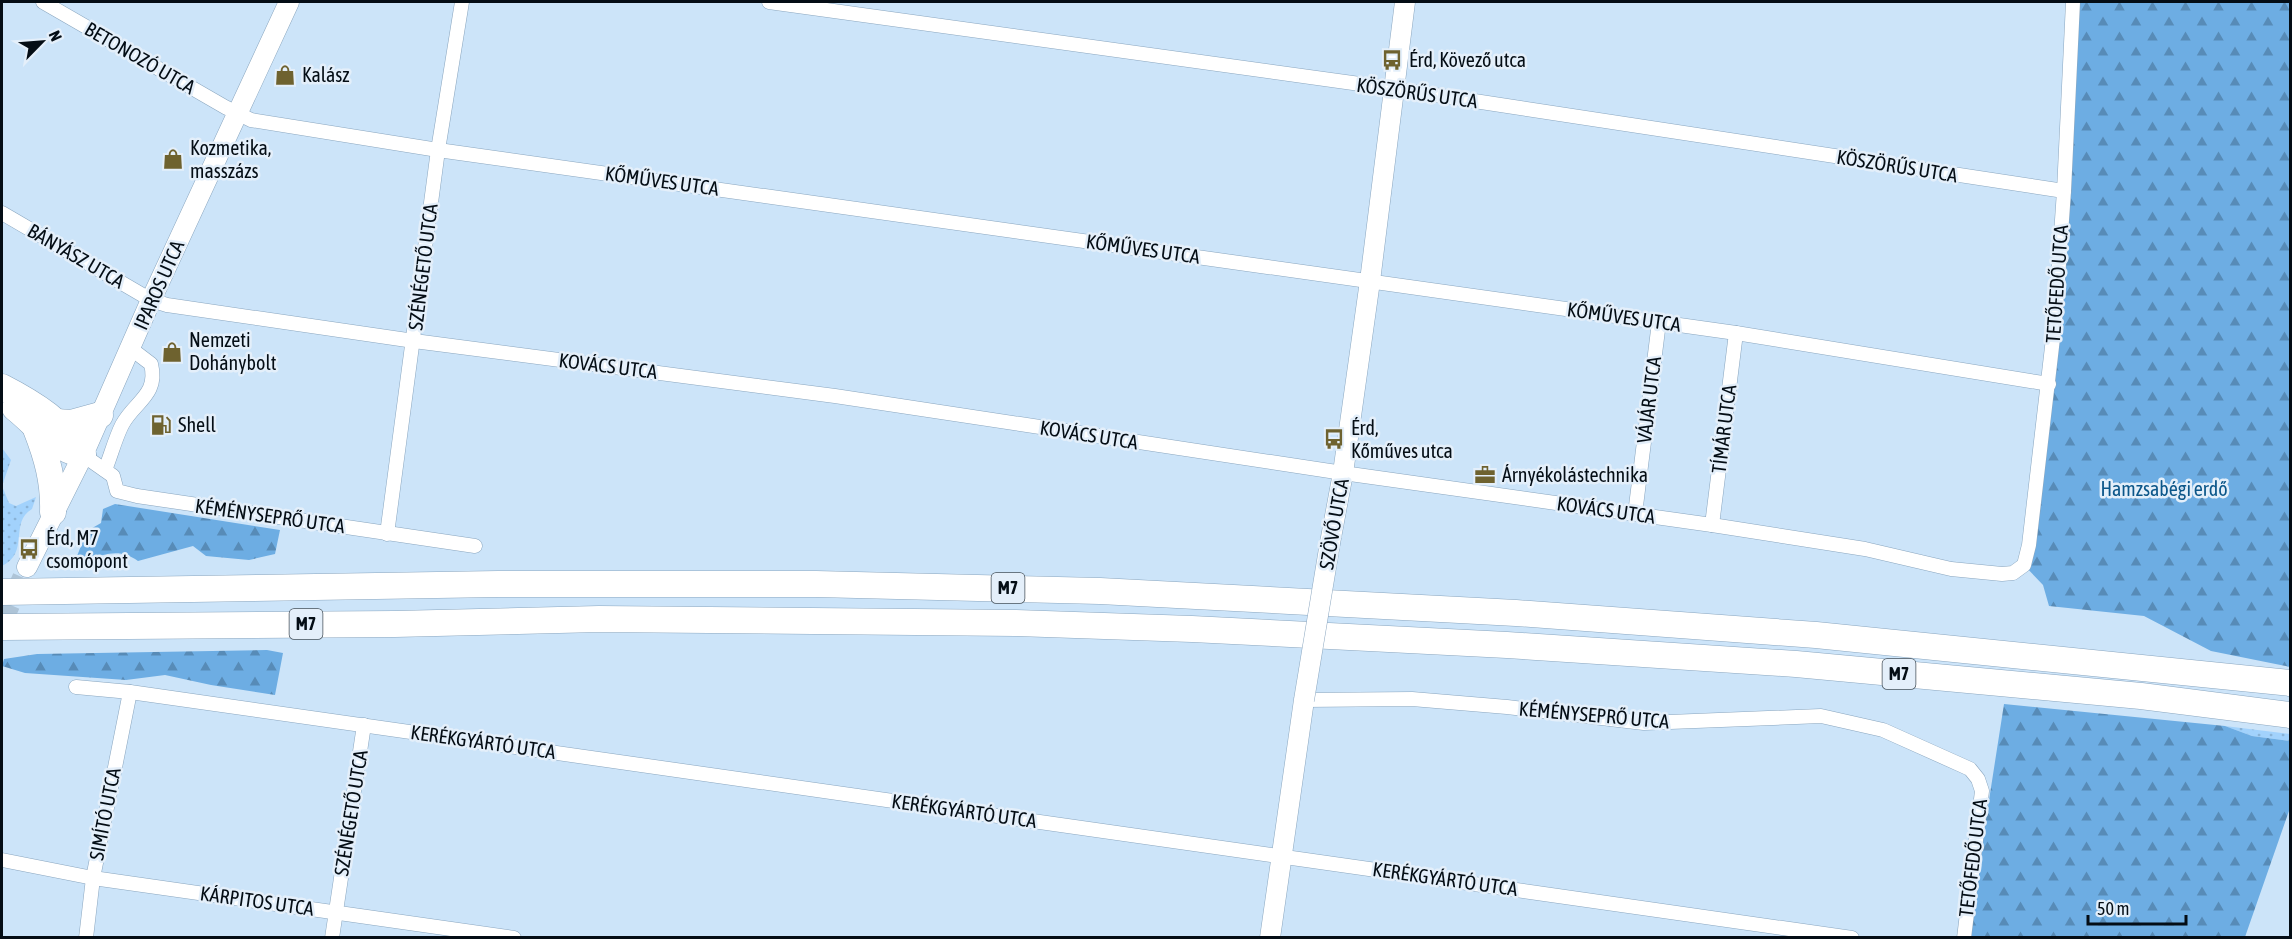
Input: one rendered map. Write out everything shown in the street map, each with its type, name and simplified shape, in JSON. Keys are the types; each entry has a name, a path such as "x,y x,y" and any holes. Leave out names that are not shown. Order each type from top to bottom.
{"highway":[{"path":"2,387 45,424 56,445 83,455"},
{"path":"2,400 45,424 71,423 100,415"},
{"path":"45,424 52,477 53,512"},
{"path":"2,582 76,590"},
{"name":"M7","path":"2,592 498,584 722,584 1100,591 1516,613 1805,634 2290,683"},
{"name":"M7","path":"5,628 395,624 599,619 993,623 1191,629 1506,645 1796,664 2141,696 2290,715"}],"street":[{"name":"BETONOZÓ UTCA","path":"43,2 238,114"},
{"name":"IPAROS UTCA","path":"27,567 83,455 151,300 289,2"},
{"name":"SZÉNÉGETŐ UTCA","path":"387,534 438,150 462,2"},
{"name":"KÖSZÖRŰS UTCA","path":"769,2 1396,89 2064,191"},
{"name":"SZÖVŐ UTCA","path":"1270,938 1304,700 1343,473 1396,89 1405,2"},
{"name":"TETŐFEDŐ UTCA","path":"2024,565 2029,545 2049,384 2064,191 2073,2"},
{"name":"KŐMŰVES UTCA","path":"238,114 251,120 438,150 1736,333 2049,384"},
{"name":"BÁNYÁSZ UTCA","path":"2,213 151,300"},
{"name":"KOVÁCS UTCA","path":"151,300 168,305 414,341 835,396 1343,473 1712,525 1865,549 1951,569 2002,574 2013,573 2024,565"},
{"name":"VÁJÁR UTCA","path":"1635,514 1659,322"},
{"name":"TÍMÁR UTCA","path":"1712,525 1736,333"},
{"path":"105,470 123,423 148,394 153,379 151,364 130,348"},
{"name":"KÉMÉNYSEPRŐ UTCA","path":"83,455 113,476 117,491 137,496 475,546"},
{"name":"KERÉKGYÁRTÓ UTCA","path":"76,687 130,692 364,725 1851,938"},
{"name":"SIMÍTÓ UTCA","path":"86,938 93,878 130,692"},
{"name":"KÉMÉNYSEPRŐ UTCA","path":"1304,700 1412,699 1507,707 1644,723 1821,716 1883,730 1970,769 1978,778"},
{"name":"SZÉNÉGETŐ UTCA","path":"332,938 364,725"},
{"name":"TETŐFEDŐ UTCA","path":"1964,938 1982,791 1978,778"},
{"name":"KÁRPITOS UTCA","path":"2,860 93,878 514,938"}],"shaded area":[{"path":"2,448 11,460 2,486"},
{"path":"2,486 9,503 16,506 36,497 32,509 25,515 22,522 15,553 2,566"},
{"path":"2225,726 2290,734 2290,741 2252,736"}],"green space":[{"name":"Hamzsabégi erdő","path":"2073,2 2290,2 2290,667 2211,651 2144,616 2049,606 2043,585 2024,565 2049,384"},
{"path":"115,504 280,530 275,554 249,560 206,556 193,546 138,561 119,553 87,560 77,556 87,531 101,523 103,509"},
{"path":"267,650 283,653 275,695 165,675 126,680 25,673 2,666 4,659 37,654"},
{"path":"2004,704 2225,726 2252,736 2290,741 2290,808 2245,937 1971,938 1973,903"}],"tunnel":[{"path":"2,623 27,567"}],"place":[{"name":"Érd, Kövező utca","path":"1392,60"},
{"name":"Kalász","path":"285,75"},
{"name":"Kozmetika, masszázs","path":"173,159"},
{"name":"Nemzeti Dohánybolt","path":"172,352"},
{"name":"Shell","path":"161,425"},
{"name":"Érd, Kőműves utca","path":"1334,439"},
{"name":"Árnyékolástechnika","path":"1485,475"},
{"name":"Érd, M7 csomópont","path":"29,549"}]}
